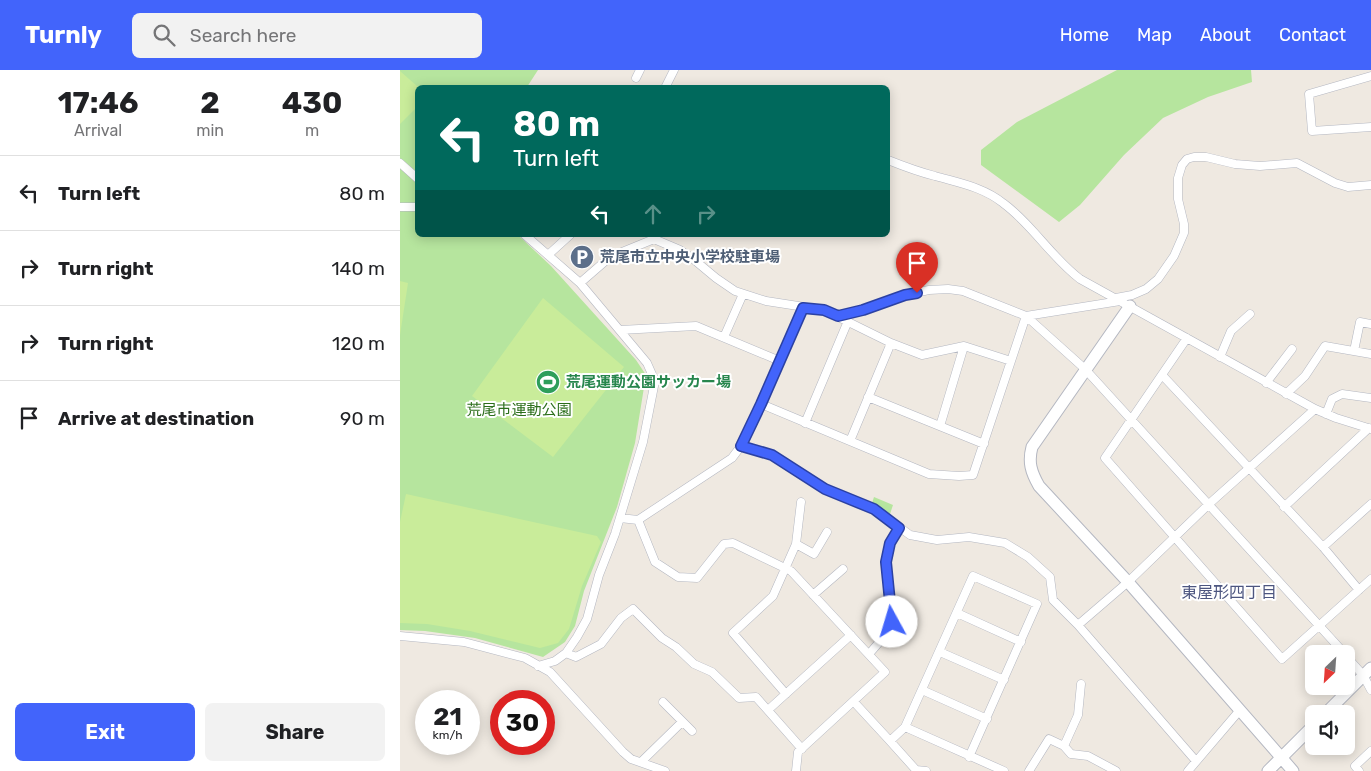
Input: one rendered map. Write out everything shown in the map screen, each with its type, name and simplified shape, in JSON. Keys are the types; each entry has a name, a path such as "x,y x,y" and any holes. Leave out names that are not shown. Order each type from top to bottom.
{"street":[{"path":"636,78 640,70"},
{"path":"667,85 674,70"},
{"path":"1371,76 1308,94 1312,131 1371,127"},
{"path":"1293,771 1128,582 1040,486 1030,470 1029,458 1032,447 1085,369 1122,302 1146,289 1158,279 1174,256 1184,233 1184,224 1178,199 1178,178 1182,165 1187,159 1194,156 1206,157 1235,164 1260,166 1298,163 1335,183 1348,187 1371,185"},
{"path":"890,161 934,176 973,186 994,196 1019,217 1067,269 1080,278 1286,394 1326,414 1370,428 1284,507"},
{"path":"400,163 415,176"},
{"path":"400,207 415,206"},
{"path":"526,237 580,283 648,363 655,381 643,442 620,518 599,575 587,619 566,653 555,661 538,666"},
{"path":"548,255 568,237"},
{"path":"580,283 610,257 654,239 680,250 716,278 743,294 766,301 824,310 922,355 964,346 1011,361"},
{"path":"838,316 863,310 905,295 929,290 948,289 963,291 1026,316 1085,369 1337,645"},
{"path":"724,337 743,294"},
{"path":"1026,316 1122,302"},
{"path":"620,518 638,520 732,458 741,446 761,404 803,308"},
{"path":"1220,357 1231,331 1250,314"},
{"path":"761,404 929,474 973,475 1026,316"},
{"path":"805,423 848,321"},
{"path":"1354,351 1360,322 1371,324"},
{"path":"620,330 696,326 780,361"},
{"path":"1187,338 1163,376 1105,458 1282,659 1371,579"},
{"path":"850,441 891,342"},
{"path":"940,426 964,346"},
{"path":"1286,394 1305,376 1326,346 1371,354"},
{"path":"1266,383 1292,349"},
{"path":"1163,376 1323,548 1359,590"},
{"path":"1326,414 1332,399 1342,394 1371,398"},
{"path":"868,397 984,444"},
{"path":"1078,626 1128,582 1209,504 1315,409"},
{"path":"741,446 772,455 825,489 874,509 910,535 937,540 970,537 1004,543 1028,557 1050,577 1053,600 1078,626 1196,762"},
{"path":"786,694 733,633 773,596 796,544 801,502"},
{"path":"1323,548 1371,504"},
{"path":"638,520 655,562 678,577 697,578 724,544 733,543 791,571 886,672 798,752 796,771"},
{"path":"869,654 882,639 892,622 886,562 890,543 899,528"},
{"path":"796,544 814,554 827,532"},
{"path":"814,595 843,569"},
{"path":"890,741 905,728 973,576 1037,604 969,757"},
{"path":"566,653 576,657 601,644 621,618 633,609 662,638 676,647 694,664 712,672 740,698 756,697 802,749"},
{"path":"956,614 1021,642"},
{"path":"768,710 851,635"},
{"path":"400,636 464,642 525,658 550,672 631,759 665,771"},
{"path":"940,652 1004,680"},
{"path":"1355,662 1367,671 1371,690"},
{"path":"1334,705 1367,671"},
{"path":"1064,746 1078,714 1081,684"},
{"path":"922,690 987,719"},
{"path":"663,702 692,730"},
{"path":"854,702 916,770 926,771"},
{"path":"1188,771 1240,710"},
{"path":"640,762 682,722"},
{"path":"905,728 1004,771"},
{"path":"1268,771 1305,735"},
{"path":"1029,771 1049,739 1064,746 1071,754 1088,756 1114,771"},
{"path":"1359,771 1355,766 1371,751"}],"green space":[{"name":"荒尾市運動公園","path":"400,70 538,70 528,85 415,85 415,237 520,237 551,266 636,360 646,375 635,443 617,507 584,591 575,626 565,642 543,657 475,638 425,631 400,630"},
{"path":"1117,70 1251,70 1252,82 1208,97 1163,118 1124,155 1080,205 1059,222 981,165 981,150 1017,122"},
{"path":"400,71 416,85 415,109 400,124"},
{"path":"400,281 408,283 400,335"},
{"name":"荒尾運動公園サッカー場","path":"543,298 624,367 553,457 472,396"},
{"path":"406,494 597,536 601,542 582,586 569,629 558,643 540,648 470,631 427,624 400,623 400,522"},
{"path":"874,497 893,505 890,514 872,503"}],"place":[{"name":"荒尾市立中央小学校駐車場","path":"582,257"},
{"name":"荒尾運動公園サッカー場","path":"548,382"}],"district":[{"name":"東屋形四丁目","path":"1229,592"}],"route":[{"path":"892,622 886,553 899,528 874,509 825,489 772,455 741,446 803,308 824,310 838,316 917,293"}]}
